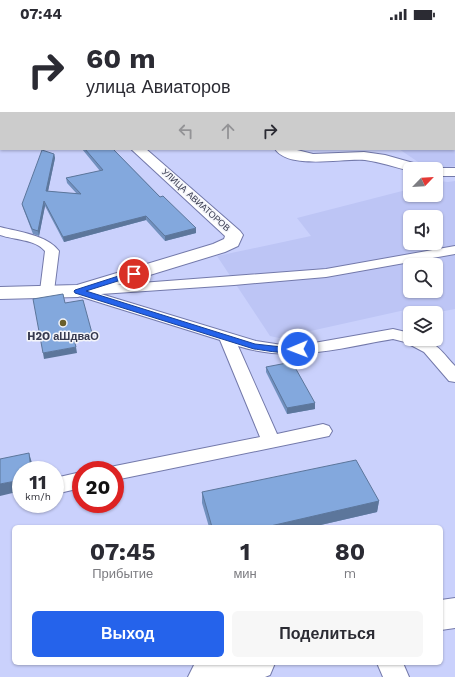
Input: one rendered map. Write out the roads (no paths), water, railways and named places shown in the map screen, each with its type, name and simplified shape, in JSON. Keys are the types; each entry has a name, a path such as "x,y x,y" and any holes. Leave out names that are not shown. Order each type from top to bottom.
{"street":[{"name":"УЛИЦА АВИАТОРОВ","path":"78,291 219,248 232,242 234,235 139,150"},
{"path":"284,150 291,154 309,159 363,156 403,165"},
{"path":"443,172 455,172"},
{"path":"0,293 78,291"},
{"path":"443,615 455,613"},
{"path":"206,677 251,665"}],"lane":[{"path":"0,231 7,235 43,242 49,246 52,251 47,291"},
{"path":"78,291 234,281 326,273 455,250"},
{"path":"78,291 254,346 282,350 314,348 394,334 403,337"},
{"path":"226,337 271,441"},
{"path":"426,346 430,348 455,377"},
{"path":"124,471 323,431"},
{"path":"391,665 396,677"}],"place":[{"name":"H2O аШдваО","path":"63,323"}]}
